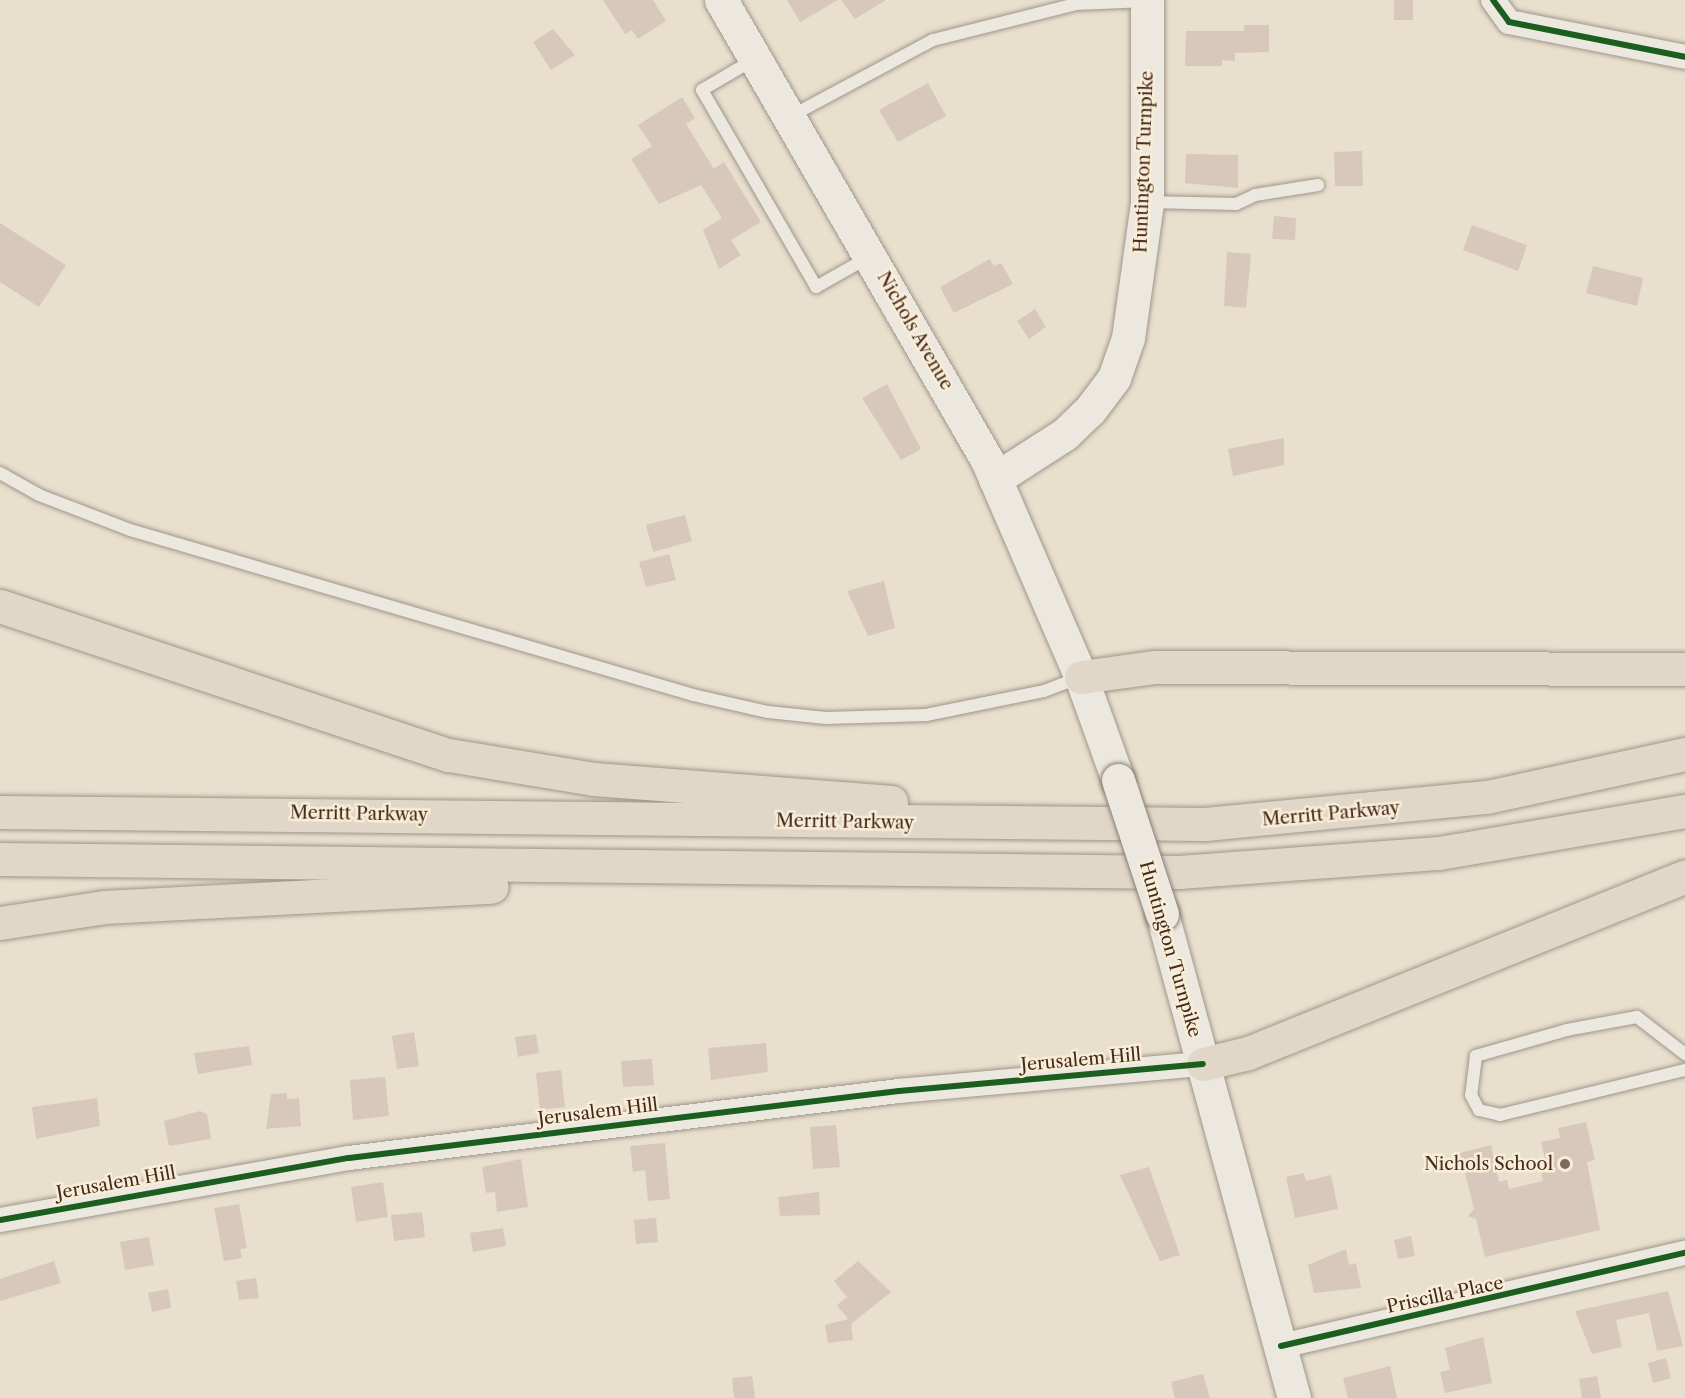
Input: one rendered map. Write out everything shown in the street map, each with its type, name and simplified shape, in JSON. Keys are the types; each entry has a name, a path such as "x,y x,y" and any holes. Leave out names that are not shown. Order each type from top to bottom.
{"highway":[{"path":"0,606 449,754 594,779 921,804 1007,824"},
{"path":"1081,677 1155,668 1685,669"},
{"name":"Merritt Parkway","path":"0,812 1007,824 1205,824 1364,812 1487,797 1685,754"},
{"path":"0,858 1179,872 1308,866 1439,853 1685,811"},
{"path":"0,923 104,907 275,896 745,883 904,870"},
{"path":"1203,1064 1248,1053 1685,876"}],"main road":[{"name":"Nichols Avenue","path":"721,0 873,256 995,479 1081,677"},
{"name":"Huntington Turnpike","path":"995,479 1065,434 1114,378 1128,338 1147,202 1147,0"},
{"name":"Huntington Turnpike","path":"1081,677 1162,914 1294,1398"}],"street":[{"path":"1493,0 1509,22 1685,57"},
{"name":"Jerusalem Hill","path":"0,1220 348,1158 899,1091 1203,1064"},
{"name":"Priscilla Place","path":"1281,1346 1685,1253"}],"lane":[{"path":"790,117 933,40 1076,4 1147,0"},
{"path":"757,58 702,90 816,287 873,256"},
{"path":"1147,202 1236,204 1255,195 1318,185"},
{"path":"0,473 39,495 130,530 693,695 768,712 826,718 926,715 1044,691 1081,677"},
{"path":"1685,1054 1637,1017 1567,1030 1476,1056 1471,1095 1479,1110 1500,1115 1685,1070"}],"building":[{"path":"603,0 653,0 666,21 638,39 632,30 625,34"},
{"path":"787,0 838,0 800,22"},
{"path":"841,0 886,0 855,19"},
{"path":"1394,0 1413,0 1413,20 1394,20"},
{"path":"1244,25 1269,25 1269,52 1235,53 1235,61 1222,60 1222,66 1185,66 1186,31 1244,31"},
{"path":"553,29 575,55 551,70 533,42"},
{"path":"928,83 946,116 898,142 879,110"},
{"path":"682,97 695,118 686,124 714,169 724,162 761,222 731,240 741,255 719,269 703,230 722,218 701,185 659,204 631,159 652,146 638,125"},
{"path":"1362,151 1363,186 1335,186 1334,152"},
{"path":"1186,154 1238,155 1238,188 1185,183"},
{"path":"1274,216 1296,218 1295,240 1272,239"},
{"path":"0,223 66,265 39,307 0,282"},
{"path":"1472,225 1527,245 1518,271 1463,250"},
{"path":"1227,252 1251,254 1246,308 1224,306"},
{"path":"990,259 994,266 1001,263 1013,284 954,313 940,287"},
{"path":"1593,266 1643,278 1637,306 1586,293"},
{"path":"1035,309 1046,327 1029,339 1017,321"},
{"path":"887,384 921,449 901,460 862,398"},
{"path":"1284,438 1284,465 1233,476 1228,449"},
{"path":"685,515 692,541 653,552 646,525"},
{"path":"669,554 676,580 646,587 639,562"},
{"path":"884,581 895,628 868,636 847,591"},
{"path":"414,1032 419,1066 397,1069 392,1036"},
{"path":"536,1034 539,1053 518,1057 515,1037"},
{"path":"766,1043 768,1072 711,1080 708,1048"},
{"path":"249,1046 252,1065 198,1074 194,1053"},
{"path":"652,1059 654,1085 623,1087 621,1061"},
{"path":"561,1070 565,1107 540,1110 536,1073"},
{"path":"385,1077 389,1116 353,1120 350,1080"},
{"path":"287,1093 287,1099 299,1098 301,1126 266,1129 271,1094"},
{"path":"97,1098 100,1126 36,1139 32,1107"},
{"path":"200,1111 207,1114 211,1139 169,1146 164,1121"},
{"path":"1586,1122 1595,1160 1587,1162 1600,1230 1485,1257 1476,1219 1468,1216 1474,1209 1460,1153 1491,1145 1499,1182 1507,1180 1509,1189 1543,1181 1541,1169 1547,1167 1541,1142 1560,1138 1558,1128"},
{"path":"836,1125 840,1167 813,1169 810,1127"},
{"path":"665,1143 670,1199 648,1201 645,1170 633,1172 630,1146"},
{"path":"521,1159 528,1207 497,1212 495,1192 486,1193 482,1167"},
{"path":"1149,1167 1180,1255 1160,1261 1120,1175"},
{"path":"1304,1173 1306,1181 1331,1175 1338,1209 1295,1218 1286,1177"},
{"path":"383,1182 388,1217 356,1222 351,1187"},
{"path":"819,1192 820,1215 780,1216 778,1197"},
{"path":"239,1204 247,1248 240,1249 242,1258 224,1261 214,1208"},
{"path":"422,1212 425,1237 394,1241 391,1215"},
{"path":"656,1218 658,1242 636,1244 634,1220"},
{"path":"503,1228 506,1246 473,1252 470,1233"},
{"path":"1411,1236 1415,1256 1398,1259 1394,1240"},
{"path":"149,1237 154,1265 125,1270 120,1242"},
{"path":"1346,1249 1349,1265 1356,1263 1361,1288 1314,1293 1308,1265"},
{"path":"54,1261 61,1283 0,1301 0,1279"},
{"path":"858,1261 891,1292 851,1324 853,1340 828,1343 825,1325 848,1319 837,1305 847,1297 834,1281"},
{"path":"256,1278 259,1298 239,1300 236,1281"},
{"path":"168,1289 171,1308 152,1312 148,1293"},
{"path":"1668,1291 1683,1346 1657,1351 1649,1313 1616,1320 1622,1347 1592,1354 1575,1311"},
{"path":"1483,1337 1492,1383 1445,1393 1440,1372 1450,1370 1445,1348"},
{"path":"1666,1358 1671,1378 1653,1383 1648,1363"},
{"path":"1390,1366 1397,1398 1348,1398 1343,1378"},
{"path":"1203,1374 1210,1398 1175,1398 1171,1382"},
{"path":"752,1376 755,1398 734,1398 732,1378"},
{"path":"1597,1376 1601,1398 1582,1398 1579,1379"}],"cycle path":[{"path":"1493,0 1509,22 1685,57"},
{"path":"0,1220 349,1158 899,1091 1203,1064"},
{"path":"1281,1346 1685,1253"}],"place":[{"name":"Nichols School","path":"1565,1164"}]}
